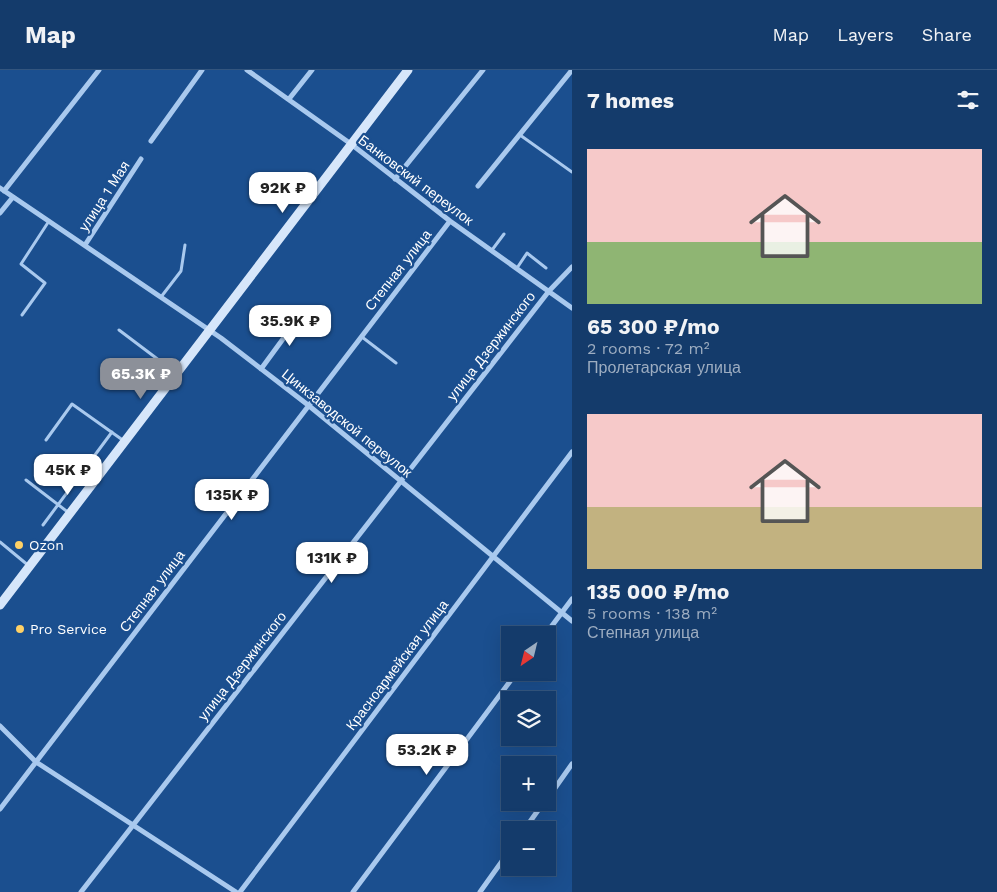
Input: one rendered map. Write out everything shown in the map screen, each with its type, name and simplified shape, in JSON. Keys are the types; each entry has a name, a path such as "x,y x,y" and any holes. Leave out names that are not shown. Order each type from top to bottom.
{"main road":[{"path":"0,605 408,70"}],"street":[{"path":"2,190 99,70"},
{"path":"151,141 202,70"},
{"name":"Банковский переулок","path":"247,70 351,144 450,221 572,308"},
{"path":"289,99 312,70"},
{"path":"395,179 484,70"},
{"path":"478,186 572,70"},
{"name":"улица 1 Мая","path":"85,245 142,159"},
{"name":"Цинкзаводской переулок","path":"2,190 210,329 308,405 572,621"},
{"path":"0,212 13,197"},
{"name":"Степная улица","path":"0,809 450,221"},
{"name":"улица Дзержинского","path":"81,892 400,480 549,291 572,267"},
{"path":"262,369 302,313"},
{"name":"Красноармейская улица","path":"238,892 572,452"},
{"path":"552,626 572,599"},
{"path":"353,892 510,681"},
{"path":"0,726 36,762 134,823 238,892"},
{"path":"556,787 572,764"},
{"path":"480,892 501,863"}],"lane":[{"path":"520,135 572,172"},
{"path":"22,314 45,283 21,264 49,221"},
{"path":"492,250 504,234"},
{"path":"161,297 181,271 185,245"},
{"path":"516,268 526,254 546,268"},
{"path":"119,330 176,373"},
{"path":"361,336 396,363"},
{"path":"46,440 72,404 124,442"},
{"path":"43,526 112,432"},
{"path":"26,480 70,513"},
{"path":"0,542 30,566"}],"place":[{"name":"Ozon","path":"19,545"},
{"name":"Pro Service","path":"20,629"}]}
